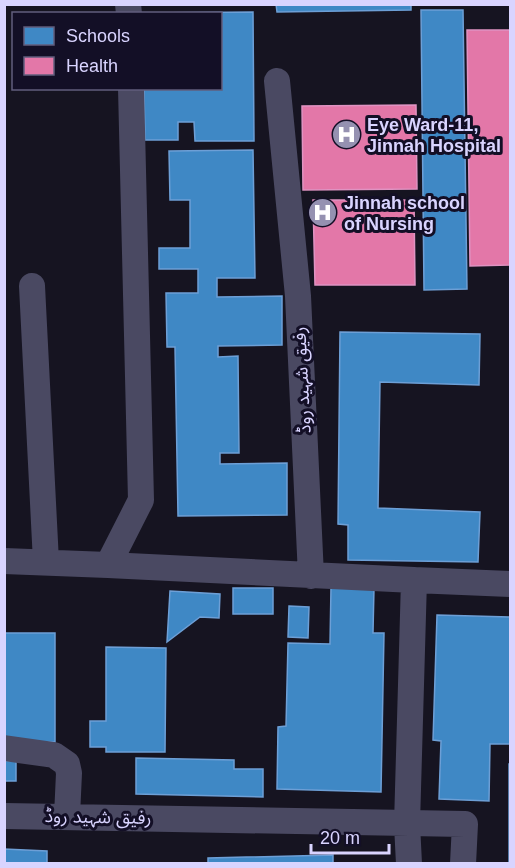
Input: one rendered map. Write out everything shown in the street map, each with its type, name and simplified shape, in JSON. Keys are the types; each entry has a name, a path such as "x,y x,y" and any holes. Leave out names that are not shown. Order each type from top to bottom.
{"street":[{"name":"رفیق شہید روڈ","path":"277,81 298,296 311,576"},
{"path":"108,565 141,500 131,90"},
{"path":"32,286 46,562"},
{"path":"4,561 510,584"},
{"path":"409,864 407,824 414,580"},
{"path":"4,748 54,755 67,764 69,773 67,816"},
{"name":"رفیق شہید روڈ","path":"4,816 465,824 464,864"}],"building: Schools":[{"path":"276,4 411,4 411,10 277,12"},
{"path":"421,10 463,10 467,289 424,290"},
{"path":"222,12 253,12 254,141 195,141 194,122 178,122 178,140 145,140 144,90 222,90"},
{"path":"253,150 255,278 217,278 217,297 282,296 282,345 218,346 218,357 238,356 239,453 220,453 220,464 287,463 287,515 178,516 175,347 167,347 166,293 198,293 198,269 159,269 159,248 190,248 190,200 170,200 169,151"},
{"path":"340,332 480,334 479,385 380,382 378,508 480,512 478,562 348,560 348,525 338,524"},
{"path":"331,587 374,588 373,633 384,633 381,792 277,789 278,727 286,726 288,643 330,644"},
{"path":"233,588 273,588 273,614 233,614"},
{"path":"170,591 220,594 219,618 200,617 167,642"},
{"path":"289,606 309,607 308,638 288,637"},
{"path":"437,615 510,617 510,744 490,744 489,801 439,799 441,741 433,740"},
{"path":"4,633 55,633 55,742 4,742"},
{"path":"106,647 166,648 165,752 106,752 106,747 90,747 90,721 106,721"},
{"path":"136,758 234,760 234,769 263,769 263,797 136,794"},
{"path":"4,761 16,761 16,781 4,781"},
{"path":"510,764 510,864 509,864"},
{"path":"4,849 47,851 47,864 4,864"},
{"path":"333,855 333,864 208,864 208,858"}],"building: Health":[{"path":"467,30 510,30 510,265 470,266"},
{"path":"416,105 417,189 303,190 302,106"},
{"path":"313,200 414,200 415,285 315,285"}],"place":[{"name":"Eye Ward-11, Jinnah Hospital","path":"346,135"},
{"name":"Jinnah school of Nursing","path":"323,213"}]}
